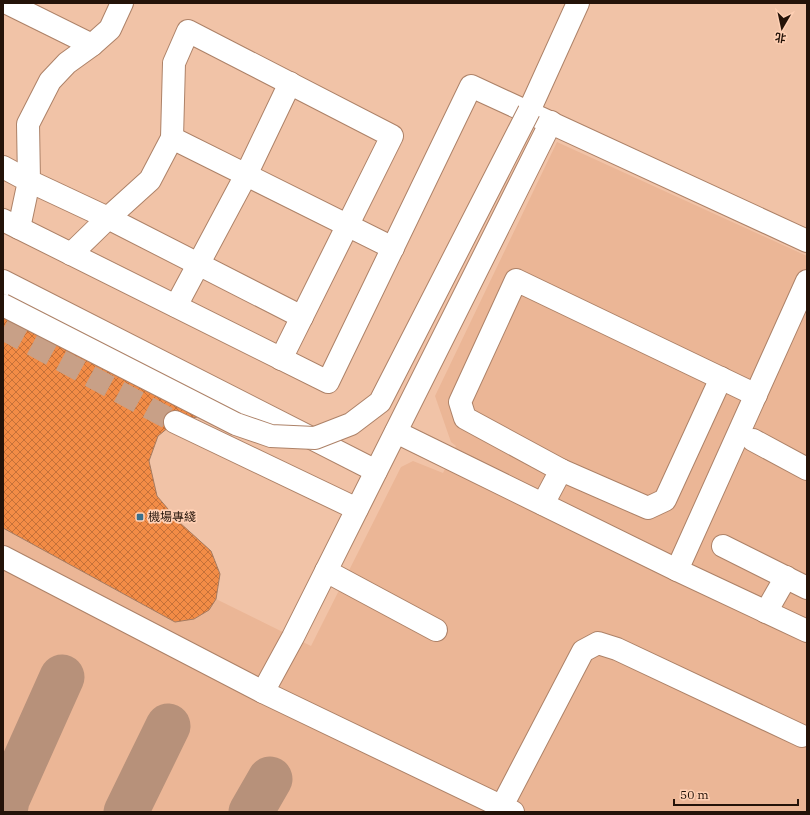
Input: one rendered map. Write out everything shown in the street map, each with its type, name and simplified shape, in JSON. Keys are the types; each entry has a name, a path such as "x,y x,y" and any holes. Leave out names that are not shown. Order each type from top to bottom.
{"street":[{"path":"7,3 92,46"},
{"path":"122,3 110,29 92,46 67,63 50,81 28,124 29,181 11,224 328,382 471,86 529,111 807,241"},
{"path":"3,305 236,424 271,436 315,438 350,424 380,402 529,111 578,3"},
{"path":"71,254 150,180 172,138 174,63 188,32 290,83 392,136 281,359"},
{"path":"176,306 246,175 290,83"},
{"path":"263,692 326,571 551,122"},
{"path":"172,138 393,248"},
{"path":"3,167 29,181 108,218 302,317"},
{"path":"721,378 665,500 648,508 561,470 465,418 460,402 516,280 721,378 756,395"},
{"path":"3,281 376,471"},
{"path":"677,570 807,282"},
{"path":"175,422 357,509"},
{"path":"396,432 677,570 807,631"},
{"path":"753,440 807,469"},
{"path":"543,504 561,470"},
{"path":"723,546 807,588"},
{"path":"3,557 263,692 507,809 583,651 598,643 617,649 802,736"},
{"path":"326,571 436,630"},
{"path":"766,612 786,578"}],"shaded area":[{"path":"557,142 807,256 807,812 3,812 3,315 175,422 158,436 149,461 157,496 179,522 211,551 220,574 216,599 311,646 401,467 413,461 443,473 456,446 451,442 435,396"}],"building":[{"path":"3,315 197,414 197,417 175,422 158,436 149,461 157,496 179,522 211,551 220,574 216,599 209,610 194,619 175,622 3,528"}],"taxiway":[{"path":"5,812 7,800 62,677"},
{"path":"126,812 168,726"},
{"path":"251,812 270,779"}],"tunnel":[{"path":"3,329 175,422"}],"place":[{"name":"機場專綫","path":"140,517"}]}
